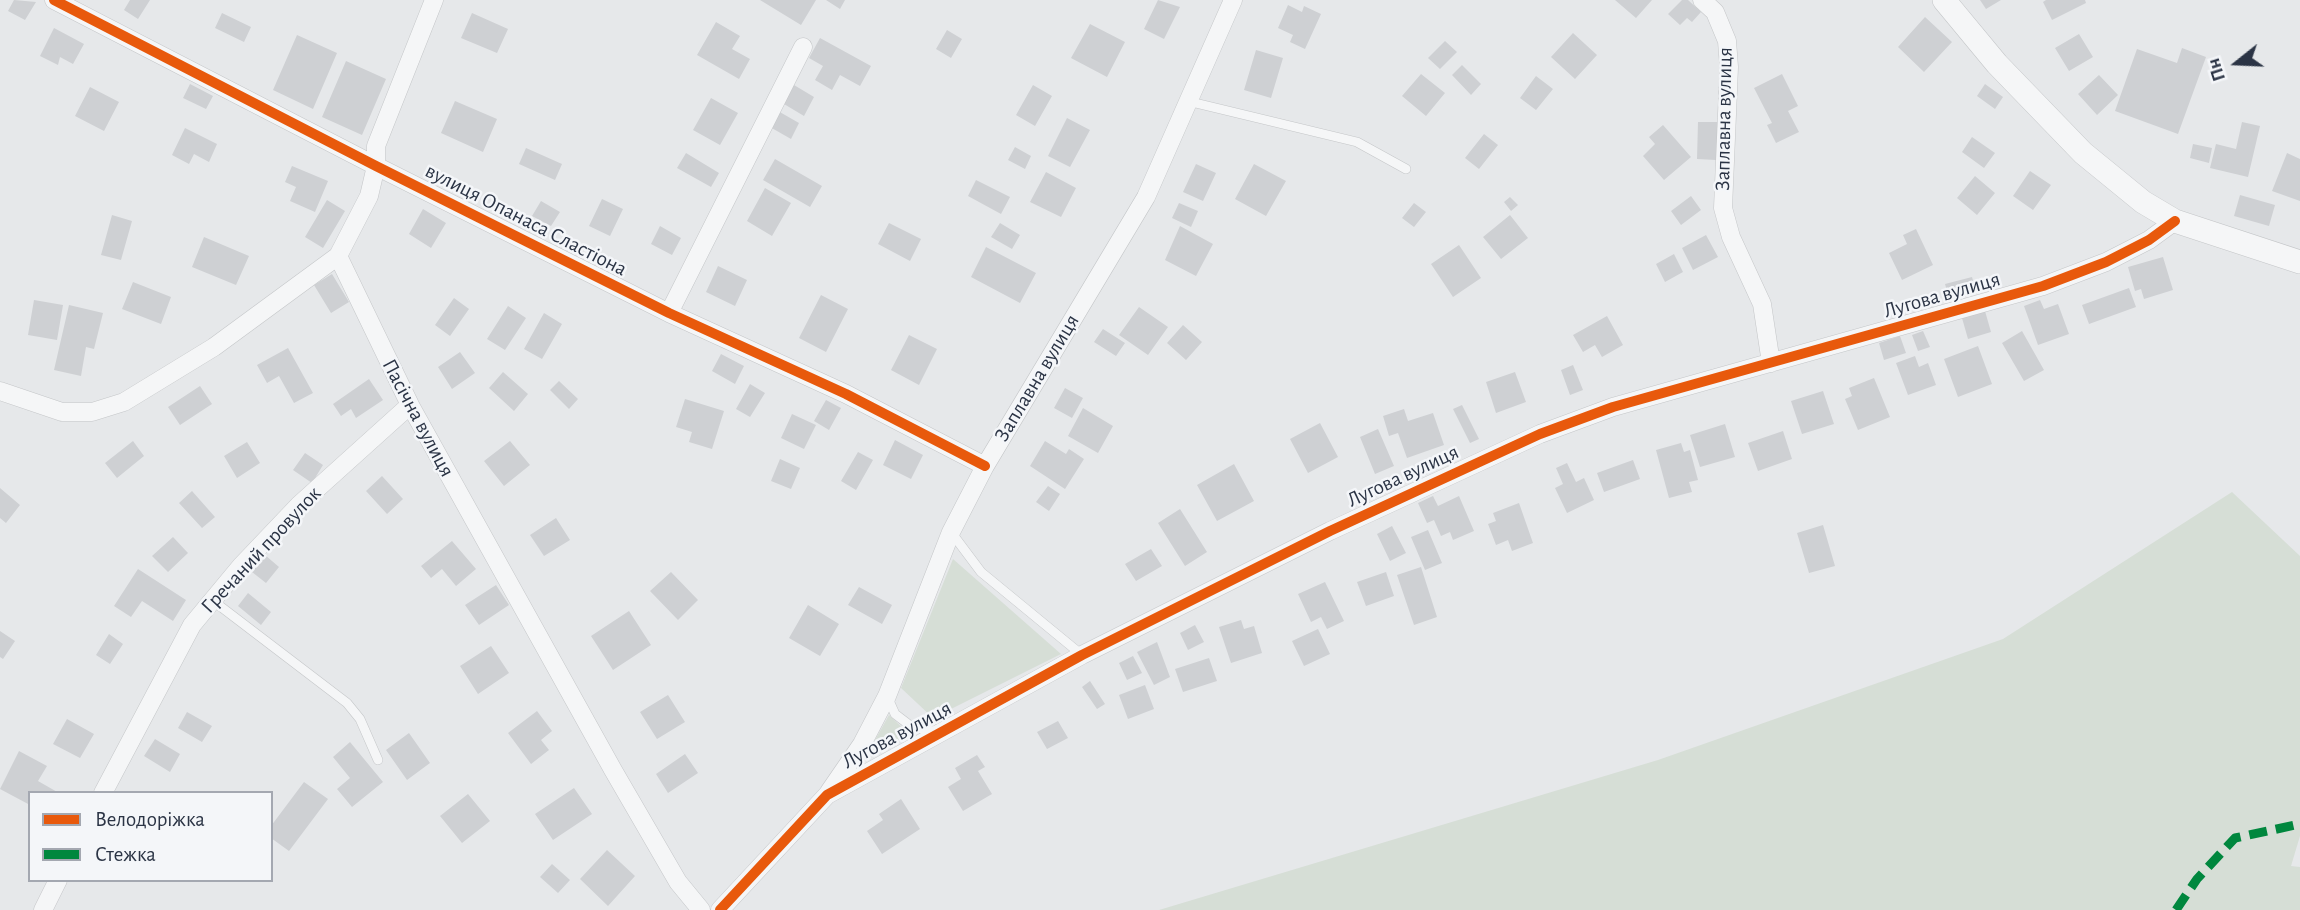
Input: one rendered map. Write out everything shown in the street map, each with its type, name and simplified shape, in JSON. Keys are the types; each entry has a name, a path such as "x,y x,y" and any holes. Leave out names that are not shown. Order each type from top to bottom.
{"street":[{"name":"вулиця Опанаса Сластіона","path":"54,0 669,313 846,394 985,466"},
{"path":"0,391 62,412 92,412 124,402 214,348 338,256 369,196 376,166 376,146 434,0"},
{"name":"Заплавна вулиця","path":"827,795 862,744 887,696 951,532 985,466 1146,197 1233,0"},
{"name":"Заплавна вулиця","path":"1702,0 1715,12 1727,41 1729,67 1723,208 1731,237 1762,304 1771,363"},
{"path":"1944,0 1997,64 2083,153 2143,202 2175,221 2292,260"},
{"path":"669,313 803,47"},
{"name":"Лугова вулиця","path":"720,910 827,795 1082,655 1330,531 1540,434 1613,407 2043,286 2106,262 2149,240 2175,221"},
{"name":"Пасічна вулиця","path":"338,256 410,405 613,770 678,882 701,910"},
{"name":"Гречаний провулок","path":"104,791 186,637 212,600 299,505 410,405"},
{"path":"43,910 57,882"}],"lane":[{"path":"1187,101 1357,142 1406,169"},
{"path":"951,532 981,572 1082,655"},
{"path":"212,600 347,703 360,719 378,760"},
{"path":"887,696 895,713 912,727 943,733"}],"shaded area":[{"path":"2232,492 2300,556 2300,836 2291,866 2300,867 2300,910 1159,910 1658,760 2003,639"},
{"path":"953,559 1061,654 933,718 901,688"},
{"path":"889,715 909,734 865,758"}],"building":[{"path":"14,0 36,2 25,20 8,11"},
{"path":"130,0 150,0 138,19 124,10"},
{"path":"760,0 816,0 801,25"},
{"path":"826,0 845,0 840,9"},
{"path":"1158,0 1180,7 1164,39 1144,29"},
{"path":"1615,0 1652,0 1636,18"},
{"path":"1682,0 1688,0 1701,12 1692,22 1687,18 1680,25 1668,14"},
{"path":"1980,0 2001,0 1986,9"},
{"path":"2085,0 2086,3 2052,20 2043,2"},
{"path":"1288,5 1302,12 1304,6 1321,14 1305,49 1290,42 1293,35 1278,28"},
{"path":"222,13 251,27 244,42 215,28"},
{"path":"472,13 508,29 497,53 461,38"},
{"path":"1925,17 1952,42 1924,72 1898,47"},
{"path":"716,22 740,36 732,49 750,59 739,79 697,55"},
{"path":"1090,24 1125,42 1107,77 1071,58"},
{"path":"54,28 84,44 73,64 60,57 58,65 40,56"},
{"path":"947,30 962,39 951,58 936,49"},
{"path":"1573,33 1597,55 1575,79 1551,57"},
{"path":"2079,34 2093,57 2069,71 2055,48"},
{"path":"297,35 337,53 313,109 273,90"},
{"path":"820,38 871,66 860,86 840,75 832,90 815,80 823,66 809,58"},
{"path":"1445,41 1457,52 1440,69 1428,58"},
{"path":"2182,48 2206,57 2178,134 2115,111 2137,49 2177,63"},
{"path":"1256,50 1283,58 1271,98 1244,90"},
{"path":"346,61 386,79 362,135 322,117"},
{"path":"1462,65 1481,84 1471,95 1452,75"},
{"path":"1421,74 1445,93 1426,116 1402,96"},
{"path":"1782,74 1798,106 1788,111 1799,132 1776,143 1767,125 1772,123 1754,88"},
{"path":"2099,75 2118,95 2097,115 2078,94"},
{"path":"1536,76 1553,89 1536,110 1520,98"},
{"path":"190,84 213,96 206,109 183,98"},
{"path":"1985,84 2003,97 1995,109 1977,96"},
{"path":"794,85 814,97 804,116 784,104"},
{"path":"1033,85 1052,96 1035,126 1016,115"},
{"path":"90,87 119,102 104,131 75,116"},
{"path":"711,98 738,113 720,145 693,130"},
{"path":"455,101 497,119 483,152 441,133"},
{"path":"778,111 799,123 791,139 770,127"},
{"path":"1067,118 1090,130 1070,167 1048,156"},
{"path":"1698,122 1718,122 1716,160 1697,159"},
{"path":"2242,122 2260,126 2248,177 2210,168 2216,144 2236,149"},
{"path":"1663,125 1691,157 1664,180 1643,156 1655,144 1649,137"},
{"path":"185,128 217,144 209,162 194,154 189,164 172,155"},
{"path":"1484,134 1498,145 1479,169 1465,158"},
{"path":"1972,137 1995,153 1984,168 1962,152"},
{"path":"2193,144 2212,148 2209,163 2190,158"},
{"path":"1015,147 1031,156 1025,169 1008,160"},
{"path":"526,148 562,164 555,180 519,164"},
{"path":"686,153 719,173 711,187 677,168"},
{"path":"2287,153 2300,159 2300,201 2272,191"},
{"path":"775,159 822,186 810,207 763,180"},
{"path":"1196,164 1216,173 1203,201 1183,192"},
{"path":"1254,164 1286,181 1266,216 1235,199"},
{"path":"292,166 328,181 315,212 290,201 296,187 285,182"},
{"path":"2030,171 2051,185 2033,210 2013,196"},
{"path":"1046,172 1076,188 1061,217 1030,202"},
{"path":"1975,176 1995,193 1977,215 1957,198"},
{"path":"976,180 1010,197 1001,214 968,196"},
{"path":"765,188 791,203 772,236 747,221"},
{"path":"2240,195 2275,205 2269,226 2234,216"},
{"path":"1691,196 1701,210 1681,225 1671,211"},
{"path":"1510,197 1518,205 1511,211 1504,202"},
{"path":"602,199 623,209 610,236 589,226"},
{"path":"327,200 345,211 323,248 305,237"},
{"path":"541,201 560,212 551,226 532,216"},
{"path":"1179,203 1198,211 1191,227 1172,218"},
{"path":"1414,203 1426,212 1414,227 1402,218"},
{"path":"423,209 446,223 431,248 409,234"},
{"path":"112,215 132,221 121,260 101,255"},
{"path":"1510,215 1528,238 1501,259 1483,237"},
{"path":"889,223 921,239 910,261 878,244"},
{"path":"1000,223 1020,235 1012,249 991,237"},
{"path":"660,226 681,238 672,255 651,244"},
{"path":"1180,226 1213,244 1196,276 1165,260"},
{"path":"1916,229 1933,265 1902,280 1889,253 1907,244 1903,235"},
{"path":"1706,235 1718,257 1693,270 1682,248"},
{"path":"204,237 249,256 236,285 192,267"},
{"path":"1459,245 1481,278 1453,297 1431,264"},
{"path":"986,247 1036,273 1020,303 971,277"},
{"path":"1674,254 1683,272 1665,282 1656,264"},
{"path":"2163,257 2173,290 2144,299 2141,289 2135,291 2128,267"},
{"path":"718,266 747,280 735,306 706,292"},
{"path":"332,274 349,302 331,313 314,285"},
{"path":"1972,277 1976,291 1949,298 1945,284"},
{"path":"133,282 171,297 161,324 122,309"},
{"path":"2129,288 2136,307 2089,324 2082,305"},
{"path":"821,295 848,309 826,352 799,338"},
{"path":"454,298 469,309 450,336 435,325"},
{"path":"34,300 63,305 57,340 28,335"},
{"path":"2040,300 2044,309 2058,304 2069,334 2038,345 2024,306"},
{"path":"69,305 103,313 94,349 86,347 81,376 54,370"},
{"path":"508,306 526,318 505,350 487,339"},
{"path":"1139,307 1168,327 1148,355 1119,335"},
{"path":"1985,311 1991,332 1968,339 1962,318"},
{"path":"544,313 562,324 542,359 524,349"},
{"path":"1607,316 1623,345 1602,357 1595,345 1583,352 1573,335"},
{"path":"1183,325 1202,342 1186,360 1167,343"},
{"path":"1103,329 1125,343 1116,356 1094,342"},
{"path":"1923,331 1930,347 1918,351 1912,335"},
{"path":"2022,331 2044,370 2024,381 2002,343"},
{"path":"909,335 937,349 919,385 891,370"},
{"path":"1900,336 1906,353 1884,360 1879,343"},
{"path":"1978,346 1992,384 1958,397 1944,359"},
{"path":"288,348 313,393 294,403 279,376 267,383 257,365"},
{"path":"460,352 475,373 452,389 438,367"},
{"path":"721,354 744,366 735,384 712,371"},
{"path":"1915,356 1919,367 1928,363 1936,385 1908,395 1896,363"},
{"path":"1573,365 1583,390 1570,395 1561,370"},
{"path":"503,372 528,394 514,411 489,388"},
{"path":"1515,372 1526,402 1496,413 1486,382"},
{"path":"1874,378 1890,417 1858,430 1845,399 1852,396 1849,388"},
{"path":"369,379 383,400 356,418 351,409 341,416 333,404"},
{"path":"559,381 578,399 569,409 550,390"},
{"path":"750,384 765,393 750,417 736,409"},
{"path":"200,386 212,404 180,425 168,407"},
{"path":"1065,388 1083,398 1072,418 1054,408"},
{"path":"1823,391 1834,424 1802,434 1791,401"},
{"path":"685,399 724,411 712,449 689,442 692,432 676,427"},
{"path":"826,400 841,408 829,430 814,421"},
{"path":"1462,405 1479,439 1470,443 1453,409"},
{"path":"1083,408 1113,426 1098,453 1068,436"},
{"path":"1404,409 1408,421 1433,413 1444,445 1407,458 1398,433 1389,436 1383,416"},
{"path":"792,414 816,425 804,449 781,438"},
{"path":"1320,423 1338,457 1308,473 1290,439"},
{"path":"1725,424 1735,457 1700,467 1690,435"},
{"path":"1378,429 1394,466 1375,474 1360,437"},
{"path":"1783,431 1792,459 1758,471 1748,443"},
{"path":"895,440 923,455 911,479 883,465"},
{"path":"133,441 144,456 117,478 105,463"},
{"path":"510,441 530,465 504,486 484,461"},
{"path":"1045,441 1066,454 1069,449 1084,459 1065,489 1030,466"},
{"path":"247,442 260,463 237,478 224,456"},
{"path":"1681,443 1684,452 1690,450 1698,480 1689,482 1692,492 1669,498 1656,450"},
{"path":"858,452 873,460 856,490 841,481"},
{"path":"305,453 323,465 312,483 293,470"},
{"path":"780,459 800,468 791,489 771,481"},
{"path":"1633,460 1640,479 1604,492 1597,473"},
{"path":"1567,463 1576,482 1584,478 1594,500 1567,513 1555,488 1563,484 1556,468"},
{"path":"1234,464 1254,501 1217,521 1197,485"},
{"path":"382,476 403,499 387,514 366,491"},
{"path":"1048,486 1060,494 1049,511 1036,502"},
{"path":"0,488 20,505 6,523 0,518"},
{"path":"192,491 215,517 202,528 179,503"},
{"path":"1433,496 1438,506 1459,496 1474,531 1453,540 1450,532 1441,536 1434,520 1427,523 1418,503"},
{"path":"1519,503 1533,543 1512,551 1508,540 1496,545 1488,524 1496,521 1493,513"},
{"path":"1180,509 1207,552 1185,566 1158,523"},
{"path":"556,518 570,540 544,556 530,535"},
{"path":"1823,525 1835,566 1809,573 1797,533"},
{"path":"1392,526 1406,553 1390,561 1377,534"},
{"path":"1428,530 1442,563 1425,570 1411,537"},
{"path":"173,537 188,553 168,572 152,556"},
{"path":"452,541 476,569 456,586 442,569 431,578 421,566"},
{"path":"1151,549 1162,566 1136,581 1125,564"},
{"path":"265,555 279,567 266,583 252,572"},
{"path":"1421,567 1437,617 1414,625 1397,575"},
{"path":"138,569 186,600 173,621 142,601 131,617 114,606"},
{"path":"671,572 698,600 678,620 650,591"},
{"path":"1386,572 1394,596 1366,606 1357,582"},
{"path":"1325,582 1344,621 1327,629 1321,617 1311,622 1298,594"},
{"path":"496,585 509,605 479,625 465,605"},
{"path":"859,587 892,605 882,624 848,605"},
{"path":"248,593 271,612 261,625 238,606"},
{"path":"808,605 839,624 820,656 789,638"},
{"path":"629,611 651,645 613,670 591,636"},
{"path":"1241,620 1244,629 1254,626 1262,653 1231,663 1219,627"},
{"path":"1195,625 1204,642 1188,650 1180,633"},
{"path":"1318,629 1330,654 1304,666 1292,641"},
{"path":"0,631 15,641 3,659 0,657"},
{"path":"109,634 123,644 110,664 96,655"},
{"path":"1157,642 1170,677 1154,685 1137,652"},
{"path":"491,646 509,673 478,694 460,666"},
{"path":"1133,656 1142,673 1127,680 1119,663"},
{"path":"1209,658 1217,681 1183,692 1175,669"},
{"path":"1090,681 1105,704 1097,709 1082,687"},
{"path":"1145,685 1154,709 1128,719 1119,695"},
{"path":"668,695 685,722 657,739 640,712"},
{"path":"537,711 552,731 541,740 549,750 531,764 508,733"},
{"path":"187,712 212,726 202,742 178,728"},
{"path":"67,719 94,734 80,758 53,744"},
{"path":"1058,721 1068,738 1047,749 1037,732"},
{"path":"409,733 430,763 407,780 386,750"},
{"path":"155,739 180,754 170,772 144,756"},
{"path":"350,742 383,782 352,807 337,789 350,778 333,757"},
{"path":"19,751 47,766 38,781 56,791 28,791 28,804 0,789"},
{"path":"685,754 698,773 668,793 656,774"},
{"path":"977,755 985,767 978,771 992,794 963,811 948,787 961,779 955,768"},
{"path":"304,782 328,799 289,851 273,839 273,823"},
{"path":"574,788 592,814 553,840 535,814"},
{"path":"468,794 490,821 462,843 440,816"},
{"path":"901,799 920,829 882,854 867,831 883,820 879,814"},
{"path":"607,850 635,876 608,906 580,879"},
{"path":"552,864 570,880 558,893 540,877"}],"marked path":[{"path":"2176,910 2197,879 2235,838 2300,824"}],"cycle path":[{"path":"54,0 669,313 846,394 985,466"},
{"path":"720,910 827,795 1082,655 1330,531 1540,434 1613,407 2043,286 2106,262 2149,240 2175,221"}]}
